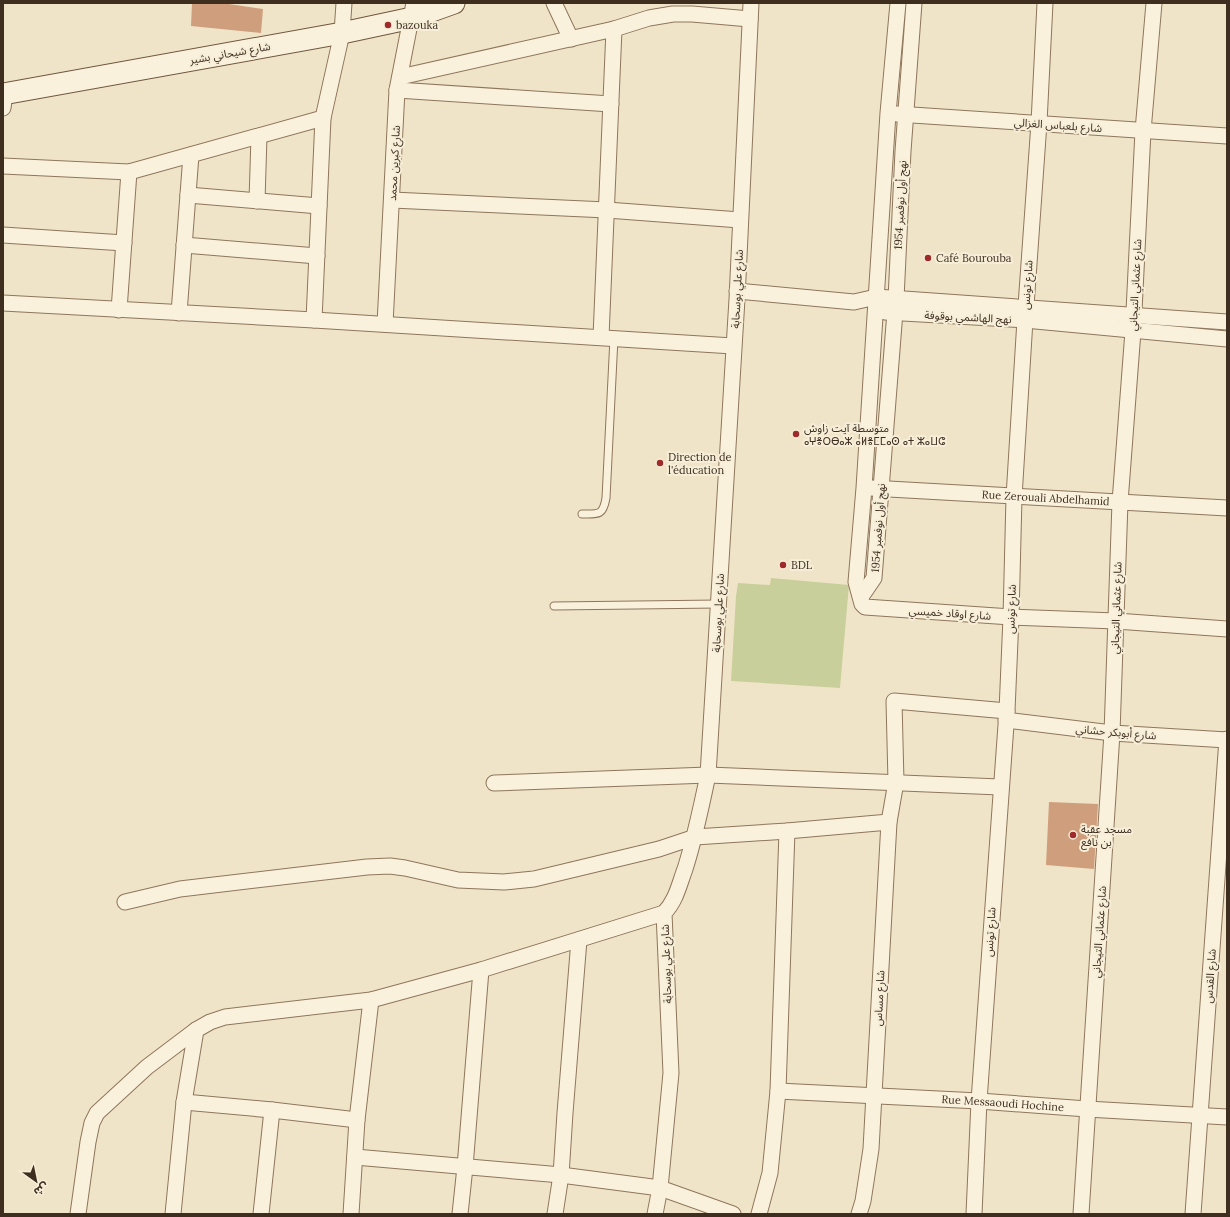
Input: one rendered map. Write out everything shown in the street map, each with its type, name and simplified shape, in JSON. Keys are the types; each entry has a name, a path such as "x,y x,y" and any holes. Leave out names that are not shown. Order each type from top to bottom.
{"main road":[{"name":"شارع شيحاني بشير","path":"4,99 342,33 413,10 454,3"}],"street":[{"path":"314,320 323,118 342,33 344,3"},
{"path":"554,3 571,39"},
{"name":"شارع علي بوسحابة","path":"656,1214 660,1188 671,1073 664,913 669,908 676,896 695,837 708,775 734,346 751,3"},
{"name":"نهج أول نوفمبر 1954","path":"863,602 856,582 864,488 888,113 898,3"},
{"name":"نهج أول نوفمبر 1954","path":"863,602 874,578 895,306 903,152 914,3"},
{"name":"شارع تونس","path":"974,1214 979,1101 1006,716 1011,617 1014,497 1025,314 1039,123 1044,3"},
{"name":"شارع عثماني التيجاني","path":"1081,1214 1112,733 1120,502 1133,331 1143,131 1154,3"},
{"name":"شارع كبرين محمد","path":"385,324 399,84 413,10"},
{"path":"399,84 614,29 649,18 672,14 692,14 750,19"},
{"path":"608,338 607,210 614,29"},
{"path":"399,84 611,104"},
{"name":"شارع بلعباس الغزالي","path":"888,113 1227,136"},
{"path":"3,166 129,172 323,118"},
{"path":"257,201 259,136"},
{"path":"886,150 903,152"},
{"path":"179,313 191,155"},
{"path":"119,310 129,172"},
{"path":"188,196 319,206"},
{"path":"392,200 607,210 740,220"},
{"path":"3,235 124,243"},
{"path":"184,245 317,256"},
{"name":"نهج الهاشمي بوقوفة","path":"737,291 895,306 1025,314 1133,316 1227,322"},
{"path":"3,303 385,324 734,346"},
{"name":"نهج الهاشمي بوقوفة","path":"1025,314 1133,331 1227,339"},
{"name":"Rue Zerouali Abdelhamid","path":"864,488 1227,508"},
{"name":"شارع اوقاد خميسي","path":"863,602 1011,617 1116,621 1227,629"},
{"name":"شارع أبوبكر حشاني","path":"896,782 894,702 1006,716 1112,733 1227,740"},
{"name":"شارع القدس","path":"1193,1214 1200,1115 1222,875 1227,740"},
{"path":"494,783 708,775 1000,787"},
{"name":"شارع مساس","path":"859,1214 863,1201 871,1149 889,822 896,782"},
{"path":"125,902 180,889 367,867 390,866 405,868 473,882 504,882 534,879 659,849 695,837 889,822"},
{"path":"759,1214 770,1173 778,1091 787,831"},
{"path":"78,1214 88,1142 92,1123 97,1113 147,1067 196,1030 210,1022 225,1017 371,1000 481,970 664,913"},
{"path":"555,1214 561,1175 564,1113 579,940"},
{"path":"460,1214 481,970"},
{"path":"351,1214 357,1120 371,1000"},
{"path":"173,1214 184,1102 196,1030"},
{"name":"Rue Messaoudi Hochine","path":"778,1091 979,1101 1227,1117"},
{"path":"184,1102 357,1120"},
{"path":"261,1214 272,1110"},
{"path":"355,1157 561,1175 660,1188 732,1214"}],"lane":[{"path":"582,514 598,514 602,512 606,498 608,338"},
{"path":"554,606 718,604"}],"green space":[{"path":"771,578 849,585 840,688 731,681 738,583 770,585"}],"building":[{"path":"192,3 222,3 263,9 261,33 191,26"},
{"name":"مسجد عقبة بن نافع","path":"1049,802 1098,804 1094,869 1046,865"}],"place":[{"name":"bazouka","path":"388,25"},
{"name":"Café Bourouba","path":"928,258"},
{"name":"متوسطة آيت زاوش ⴰⵖⴻⵔⴱⴰⵣ ⴰⵍⴻⵎⵎⴰⵙ ⴰⵜ ⵣⴰⵡⵛ","path":"796,434"},
{"name":"Direction de l'éducation","path":"660,463"},
{"name":"BDL","path":"783,565"},
{"name":"مسجد عقبة بن نافع","path":"1073,835"}]}
